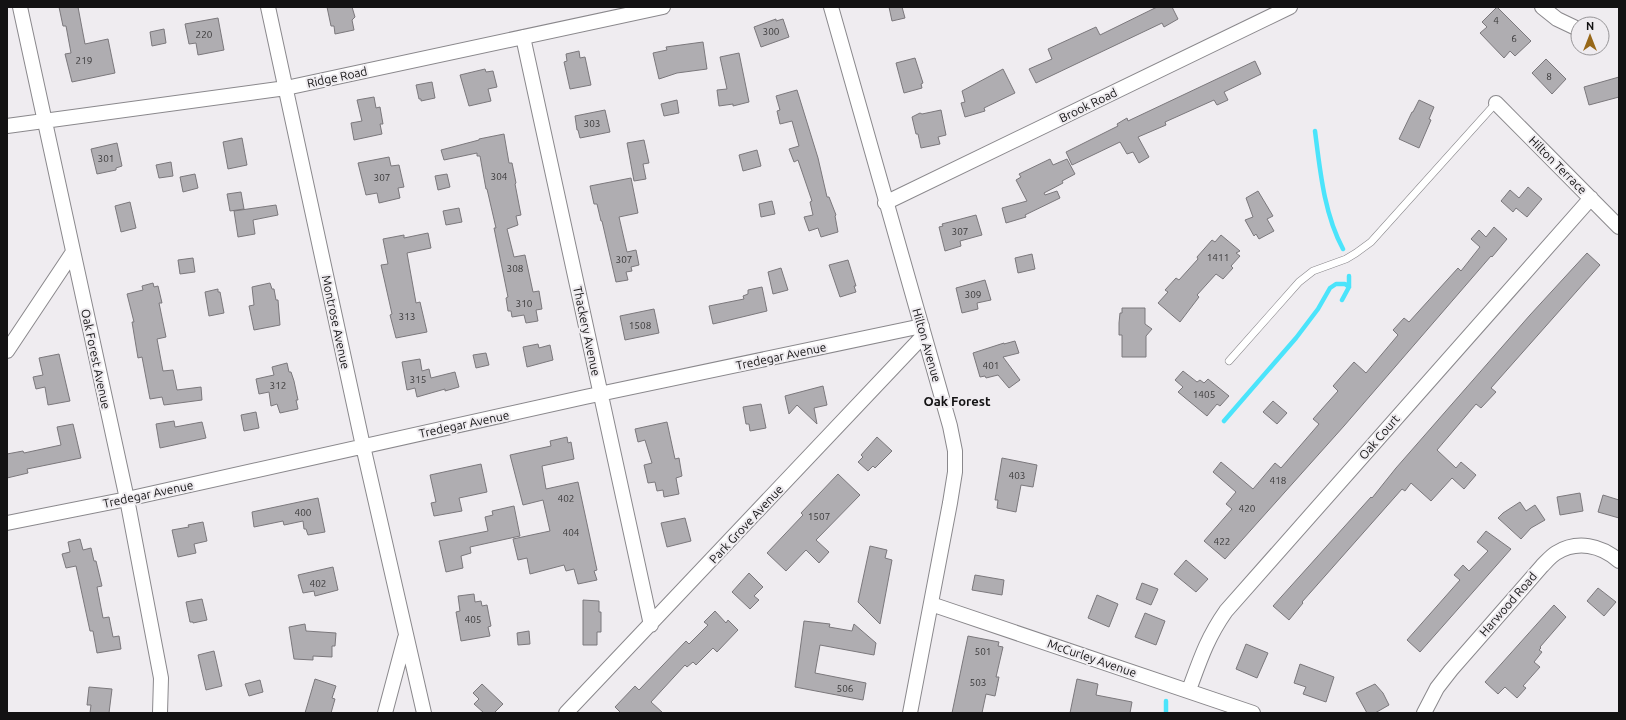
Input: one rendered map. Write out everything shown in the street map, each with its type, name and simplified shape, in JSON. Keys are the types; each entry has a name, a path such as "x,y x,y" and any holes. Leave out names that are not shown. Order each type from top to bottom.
{"street":[{"name":"Oak Forest Avenue","path":"20,7 127,499 161,678 160,713"},
{"name":"Montrose Avenue","path":"268,7 363,446 424,713"},
{"name":"Ridge Road","path":"7,126 286,88 663,7"},
{"name":"Hilton Avenue","path":"830,7 885,203 923,330 950,426 955,451 955,472 951,496 910,713"},
{"name":"Brook Road","path":"885,203 1290,7"},
{"path":"1542,7 1557,19 1570,25"},
{"name":"Thackery Avenue","path":"523,37 651,625"},
{"name":"Hilton Terrace","path":"1496,103 1619,227"},
{"name":"Oak Court","path":"1189,690 1210,636 1226,611 1591,198"},
{"path":"7,351 73,252"},
{"name":"Tredegar Avenue","path":"7,523 127,499 601,395 923,330"},
{"name":"Park Grove Avenue","path":"566,713 651,625 923,330"},
{"name":"Harwood Road","path":"1424,713 1437,688 1451,670 1542,566 1555,554 1568,547 1582,545 1596,547 1610,553 1619,561"},
{"name":"McCurley Avenue","path":"931,604 1189,690 1253,713"},
{"name":"Montrose Avenue","path":"384,713 406,636"}],"lane":[{"path":"1229,361 1299,282 1313,271 1351,256 1371,242 1496,103"}],"building":[{"path":"59,7 78,7 85,44 108,39 115,73 72,82 65,54 71,53 66,26 63,26"},
{"path":"327,7 352,7 355,17 352,20 354,30 335,34 334,26 331,26"},
{"path":"889,7 902,7 905,18 892,21"},
{"path":"1157,7 1172,7 1178,19 1164,27 1162,23 1036,83 1029,69 1052,59 1048,49 1096,27 1100,35"},
{"path":"1497,7 1531,41 1515,56 1510,51 1504,58 1480,33 1487,27 1482,22"},
{"path":"218,18 224,50 198,55 196,43 189,44 185,24"},
{"path":"776,19 776,21 783,19 789,37 761,47 754,27"},
{"path":"164,29 166,43 152,46 150,32"},
{"path":"703,42 707,69 677,73 659,79 653,53 667,50 666,47"},
{"path":"579,51 580,58 585,57 591,85 570,89 564,62 567,61 566,54"},
{"path":"739,53 749,102 733,106 733,104 719,106 717,90 727,89 720,57"},
{"path":"915,58 923,83 921,84 922,88 904,93 896,63"},
{"path":"1546,59 1566,79 1552,94 1532,73"},
{"path":"1255,61 1261,74 1224,92 1228,100 1217,105 1214,100 1165,122 1166,125 1138,137 1149,157 1139,163 1133,152 1127,154 1120,142 1072,165 1066,152 1118,126 1117,124 1127,118 1128,121"},
{"path":"485,69 486,72 493,71 497,87 488,89 491,101 469,106 460,75"},
{"path":"1003,69 1015,93 984,108 985,111 965,117 961,103 965,102 962,91"},
{"path":"1619,77 1619,97 1589,105 1584,87"},
{"path":"432,82 435,98 421,101 421,99 419,99 416,85"},
{"path":"797,90 818,158 827,197 829,197 836,215 838,232 821,237 818,228 809,231 804,217 813,215 810,202 812,201 798,160 794,162 789,149 799,146 792,121 780,124 777,111 780,110 776,96"},
{"path":"374,97 376,108 380,107 383,124 380,124 382,134 354,140 351,123 362,121 357,100"},
{"path":"677,100 679,113 664,116 661,104"},
{"path":"1419,100 1434,107 1429,119 1431,120 1419,148 1399,139"},
{"path":"605,110 610,132 580,138 575,116"},
{"path":"941,110 946,135 938,137 940,144 921,148 912,117 920,113 922,114"},
{"path":"504,134 509,163 512,163 521,215 516,216 518,225 507,229 514,257 525,255 533,292 539,291 542,309 536,310 538,321 526,323 524,315 512,317 511,311 508,311 506,298 508,297 494,228 496,228 486,189 480,156 477,156 477,153 444,160 441,150 479,139"},
{"path":"242,138 247,165 228,169 223,142"},
{"path":"644,140 649,163 643,164 646,179 634,181 627,143"},
{"path":"117,143 122,166 116,168 116,170 97,174 91,149"},
{"path":"757,150 761,166 743,171 739,155"},
{"path":"389,157 391,166 399,165 404,187 398,188 400,198 379,203 377,193 366,195 358,163"},
{"path":"1050,159 1053,165 1067,159 1075,174 1062,181 1063,183 1044,193 1045,195 1057,191 1060,198 1025,215 1026,217 1006,223 1002,208 1027,201 1016,180 1021,177 1019,174"},
{"path":"171,162 173,176 159,178 156,165"},
{"path":"195,174 198,188 183,192 180,177"},
{"path":"447,174 450,187 438,190 435,176"},
{"path":"631,178 638,213 619,217 627,252 636,250 639,265 631,267 632,271 626,272 628,280 616,282 602,221 597,204 594,204 590,186"},
{"path":"1528,187 1542,199 1527,217 1516,208 1513,212 1501,201 1510,190 1519,198"},
{"path":"1258,191 1273,216 1267,219 1274,231 1259,239 1256,234 1254,236 1245,220 1253,217 1246,198"},
{"path":"241,192 244,209 230,211 227,194"},
{"path":"772,201 775,214 761,217 759,204"},
{"path":"130,202 136,228 121,232 115,206"},
{"path":"276,205 278,215 253,220 255,234 238,237 234,211"},
{"path":"459,208 462,222 446,225 443,211"},
{"path":"976,215 982,235 960,241 961,246 945,251 939,227 943,226 942,224"},
{"path":"1494,227 1507,239 1344,426 1225,559 1204,541 1232,509 1226,504 1236,492 1213,472 1221,462 1253,489 1275,463 1281,468 1319,424 1313,419 1338,391 1333,386 1354,362 1366,373 1398,335 1393,330 1404,318 1409,322 1458,268 1461,271 1480,247 1471,239 1479,230 1486,237"},
{"path":"428,233 431,248 407,253 416,303 420,302 427,332 396,338 390,315 392,314 381,265 388,264 383,239 404,235 404,238"},
{"path":"1221,235 1240,251 1236,253 1240,256 1231,266 1233,268 1223,279 1216,274 1197,295 1199,297 1180,322 1158,303 1168,292 1165,290 1176,278 1179,280 1198,259 1197,257 1212,240 1215,242"},
{"path":"1587,253 1600,265 1491,388 1496,392 1481,408 1476,404 1437,450 1456,468 1461,462 1476,475 1464,489 1452,478 1431,501 1411,483 1405,491 1402,489 1302,602 1303,603 1289,620 1273,606 1371,497 1372,498 1396,468 1530,315"},
{"path":"1032,254 1035,269 1018,273 1015,258"},
{"path":"193,258 195,272 180,274 178,260"},
{"path":"848,260 856,286 854,286 856,292 840,297 829,265"},
{"path":"781,268 788,290 773,294 768,272"},
{"path":"985,280 991,300 977,303 978,309 962,313 956,288"},
{"path":"153,283 154,287 158,286 162,303 159,303 166,337 157,339 163,371 173,370 177,390 201,387 202,400 164,405 162,397 150,399 142,357 138,358 132,322 134,322 127,294 143,290 142,286"},
{"path":"270,283 272,289 274,289 276,300 278,300 280,325 254,330 249,306 254,305 252,287"},
{"path":"762,287 767,311 713,324 709,306 744,299 743,296 748,294 748,290"},
{"path":"218,289 218,292 220,292 224,313 209,316 205,292"},
{"path":"1122,308 1145,308 1145,324 1152,329 1146,336 1146,357 1122,357 1122,335 1119,335 1119,323"},
{"path":"654,309 659,333 625,340 620,316"},
{"path":"1015,341 1019,353 1003,357 1020,380 1009,388 998,375 986,378 985,376 980,377 973,353"},
{"path":"538,344 539,348 550,345 553,360 527,367 523,347"},
{"path":"486,353 489,365 476,368 473,355"},
{"path":"59,354 70,401 48,405 45,387 36,389 33,377 43,375 39,358"},
{"path":"420,359 422,371 429,369 431,378 455,372 459,387 445,391 445,389 417,397 415,388 407,390 402,362"},
{"path":"287,363 289,372 291,372 294,381 298,400 296,400 298,409 280,413 277,404 271,406 269,392 259,394 256,379 274,375 272,367"},
{"path":"1183,371 1197,382 1200,380 1204,383 1208,379 1229,396 1220,406 1217,404 1207,416 1178,392 1183,387 1175,380"},
{"path":"823,386 827,405 814,408 817,424 797,405 789,414 785,396"},
{"path":"1273,401 1287,413 1277,424 1263,412"},
{"path":"761,404 766,428 750,431 749,424 746,424 743,407"},
{"path":"256,412 259,428 244,431 241,415"},
{"path":"174,421 175,427 202,422 206,438 160,448 156,424"},
{"path":"667,422 675,459 679,458 682,476 676,478 679,494 664,497 663,490 657,491 655,482 648,483 644,465 652,463 645,440 638,442 635,429"},
{"path":"73,424 81,458 27,469 28,473 7,478 7,454 23,451 24,453 61,445 57,427"},
{"path":"567,437 568,443 571,442 574,459 542,466 546,489 578,482 597,570 594,571 597,580 578,584 574,569 566,571 564,565 530,574 527,558 518,560 513,539 550,531 543,500 523,505 510,455 551,446 550,441"},
{"path":"877,437 892,451 875,468 873,466 868,471 858,462 863,457 861,455"},
{"path":"1002,458 1037,465 1033,487 1021,485 1016,512 997,508 998,500 995,500"},
{"path":"481,464 487,492 459,498 462,511 434,516 431,503 436,502 430,475"},
{"path":"838,474 860,495 816,540 829,552 819,563 806,550 786,571 767,553 803,515 801,513"},
{"path":"1580,493 1583,511 1560,515 1557,497"},
{"path":"1603,495 1619,500 1619,518 1598,512"},
{"path":"318,498 325,532 308,535 306,529 304,529 303,521 284,525 283,521 254,527 252,512"},
{"path":"1520,502 1526,511 1535,505 1545,520 1531,528 1521,539 1498,518"},
{"path":"514,506 520,536 470,547 471,553 461,556 463,568 446,572 439,541 488,531 485,517 493,515 492,511"},
{"path":"685,518 691,541 667,547 661,523"},
{"path":"203,522 207,541 194,544 196,553 178,557 172,530 189,527 188,525"},
{"path":"1486,531 1511,549 1420,652 1407,640 1460,580 1454,575 1463,565 1469,571 1488,551 1477,542"},
{"path":"80,539 83,550 91,548 94,561 96,561 102,586 97,587 103,618 109,617 113,637 119,636 121,649 97,653 93,631 90,631 76,566 66,568 62,554 70,552 68,542"},
{"path":"870,546 887,550 885,558 892,560 880,624 858,602"},
{"path":"1186,560 1208,579 1196,592 1174,574"},
{"path":"333,567 338,590 315,596 314,591 303,593 298,575"},
{"path":"749,573 763,587 754,596 759,600 750,609 732,592"},
{"path":"975,575 1004,580 1002,595 972,590"},
{"path":"1142,583 1158,589 1151,605 1136,599"},
{"path":"1598,588 1616,602 1604,616 1587,601"},
{"path":"474,594 475,602 481,601 482,606 487,605 491,626 488,627 490,636 461,641 456,612 460,611 458,596"},
{"path":"1097,595 1118,604 1109,627 1088,618"},
{"path":"202,599 207,620 193,623 190,622 186,602"},
{"path":"583,600 599,601 599,612 601,612 601,632 597,632 597,645 583,645"},
{"path":"1554,605 1566,617 1540,647 1541,648 1539,650 1542,652 1534,662 1540,667 1523,686 1526,688 1517,698 1505,687 1498,694 1485,682"},
{"path":"715,611 726,623 728,620 738,630 717,652 713,648 696,665 693,662 687,667 685,665 651,702 663,713 621,713 615,707 635,686 639,690 686,641 689,644 708,625 704,622"},
{"path":"1145,613 1165,621 1156,645 1135,637"},
{"path":"804,621 830,624 829,627 852,631 854,624 876,643 874,655 820,645 815,673 866,683 863,700 795,687"},
{"path":"305,624 306,631 336,633 335,646 332,646 332,657 313,656 313,660 294,659 289,627"},
{"path":"529,631 530,644 518,645 517,633"},
{"path":"968,636 999,642 998,646 1003,647 996,677 999,677 995,696 986,694 982,713 952,713"},
{"path":"1246,644 1268,653 1257,678 1236,669"},
{"path":"214,651 222,686 206,690 198,655"},
{"path":"1300,664 1334,677 1326,702 1303,694 1306,687 1294,683"},
{"path":"315,679 336,686 332,698 335,699 331,713 305,713"},
{"path":"1077,679 1098,684 1096,695 1132,702 1130,713 1070,713"},
{"path":"260,680 263,692 249,696 245,684"},
{"path":"482,684 503,704 494,713 484,713 474,704 479,699 473,693"},
{"path":"1375,684 1383,693 1389,705 1375,713 1367,713 1356,693"},
{"path":"89,687 112,689 109,713 90,713 91,705 87,705"}],"waterway":[{"path":"1315,131 1327,207 1331,221 1343,249"},
{"path":"1342,300 1349,287 1349,276"},
{"path":"1224,421 1296,338 1318,309 1330,288 1336,284 1345,284 1349,287"},
{"path":"1166,701 1166,713"}],"district":[{"name":"Oak Forest","path":"957,401"}]}
